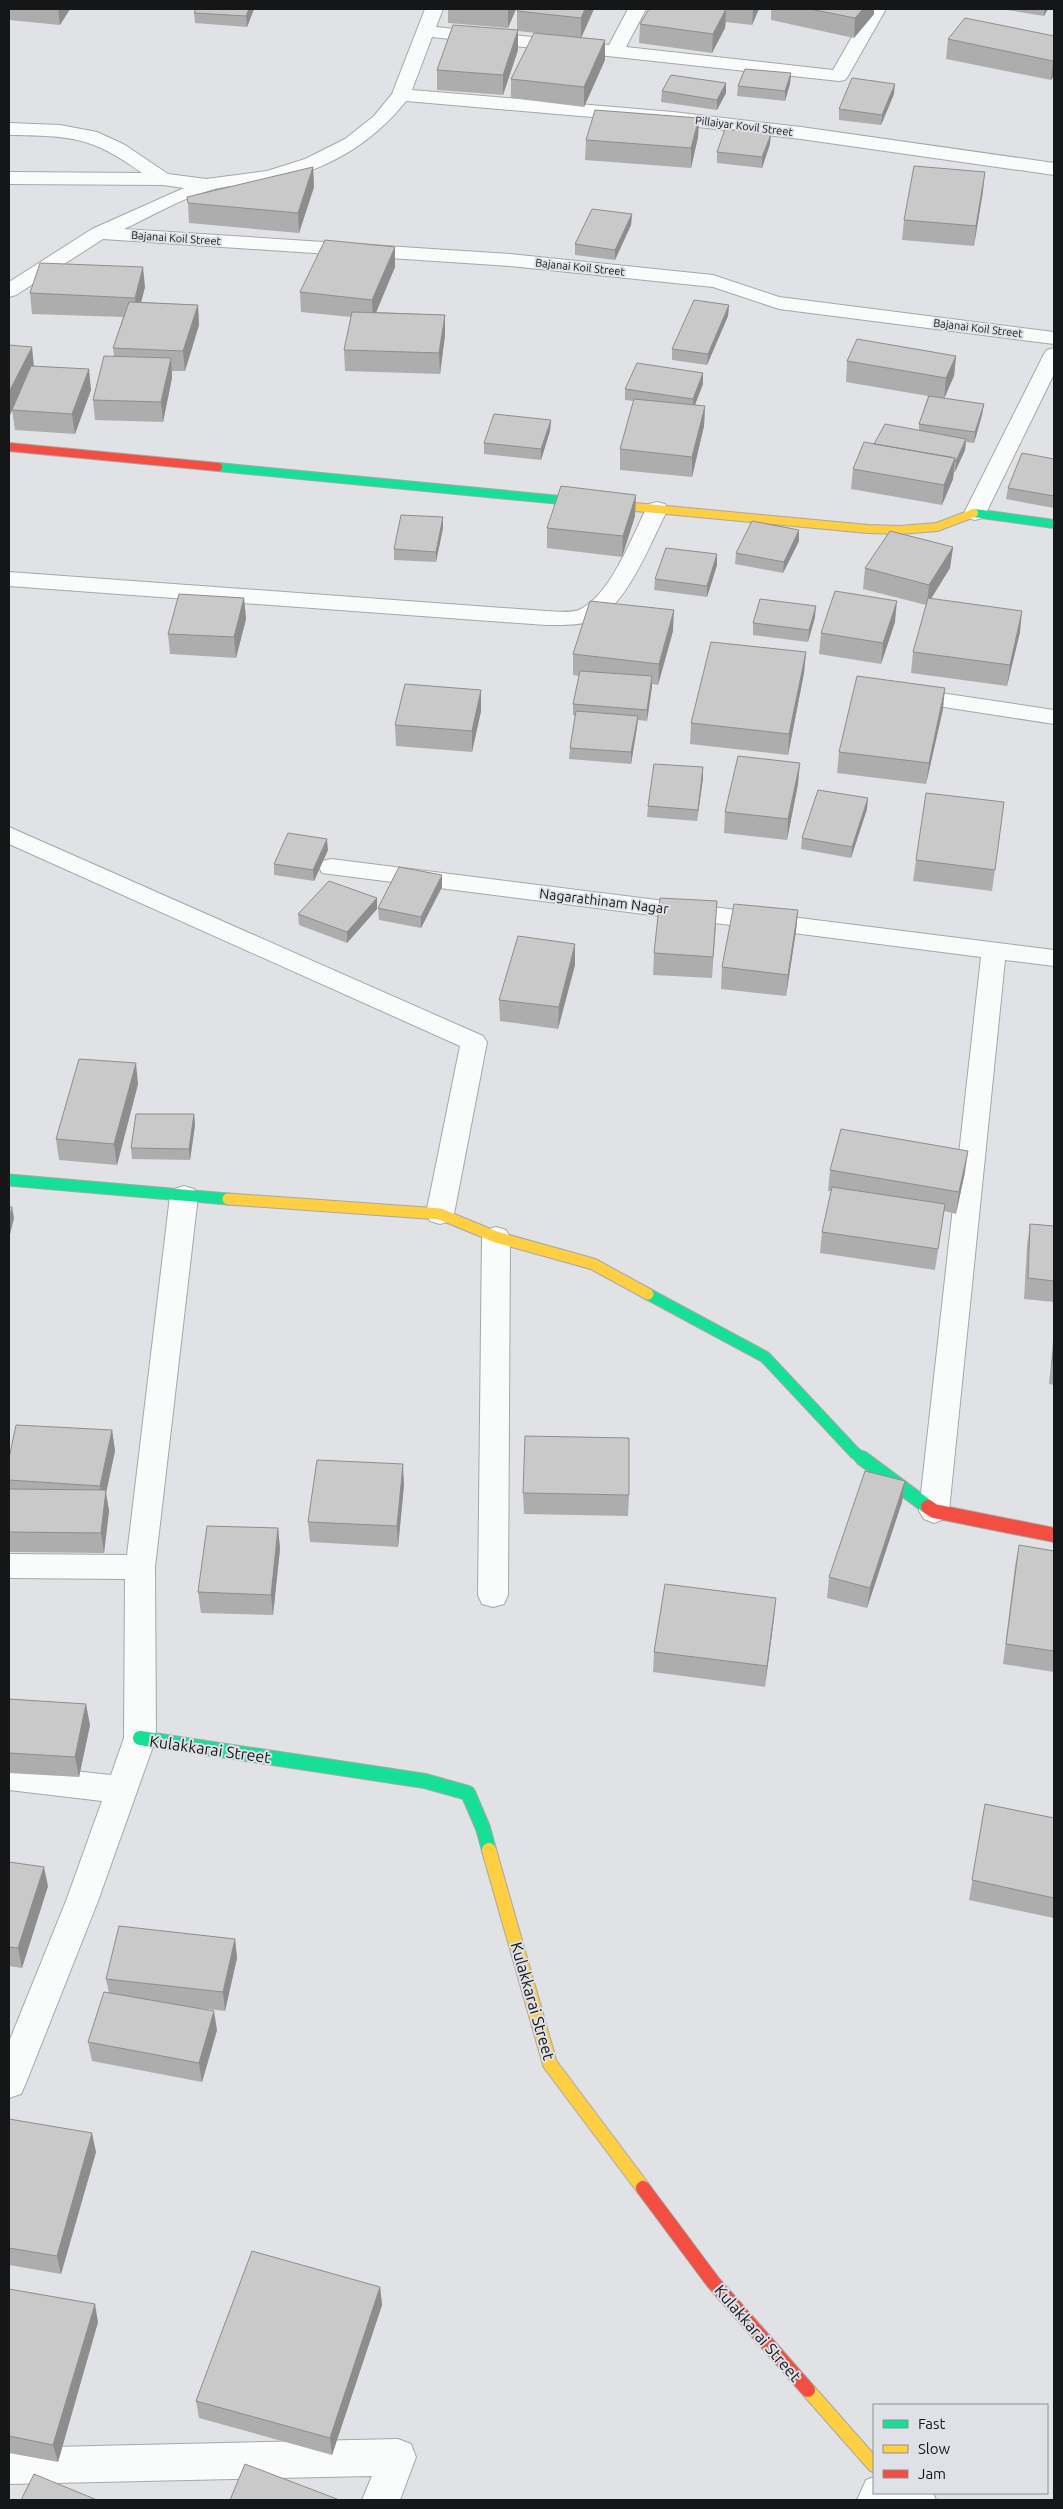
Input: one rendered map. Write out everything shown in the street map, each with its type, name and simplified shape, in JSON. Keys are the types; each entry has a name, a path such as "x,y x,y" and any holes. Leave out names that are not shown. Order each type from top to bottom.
{"street":[{"path":"9,291 99,233 207,185 269,176 312,163 352,143 381,120 402,95 434,9"},
{"path":"616,51 637,9"},
{"path":"426,30 839,76 877,9"},
{"name":"Pillaiyar Kovil Street","path":"402,95 674,118 800,132 1054,169"},
{"path":"9,129 56,130 91,136 117,149 163,179"},
{"path":"9,178 163,179 207,185"},
{"name":"Bajanai Koil Street","path":"99,233 510,260 713,281 779,303 1054,338"},
{"path":"975,513 1054,354"},
{"path":"9,447 868,529 900,530 937,527 975,513 1054,524"},
{"path":"9,579 536,618 574,617 588,614 614,592 657,509"},
{"path":"886,692 1054,717"},
{"path":"11,840 474,1042 440,1214"},
{"name":"Nagarathinam Nagar","path":"332,867 1054,958"},
{"path":"934,1511 994,949"},
{"path":"9,1180 184,1196 440,1214 496,1237 593,1264 765,1357 855,1453 934,1511 1054,1535"},
{"path":"9,2083 82,1901 140,1738 140,1567 184,1196"},
{"path":"493,1595 496,1237"},
{"path":"9,1566 140,1567"},
{"name":"Kulakkarai Street","path":"140,1738 425,1781 468,1793 483,1828 550,2064 713,2282 873,2464"},
{"path":"9,1776 122,1790"},
{"path":"9,2466 398,2457 381,2500"}],"building":[{"path":"196,9 249,9 246,16 194,13"},
{"path":"518,9 585,9 581,18 517,11"},
{"path":"649,9 726,9 713,34 640,24"},
{"path":"810,9 863,9 855,18"},
{"path":"965,18 1054,36 1054,60 948,39"},
{"path":"453,25 518,30 503,75 437,70"},
{"path":"534,33 605,40 584,87 511,79"},
{"path":"745,69 791,73 785,91 738,86"},
{"path":"671,75 726,83 717,100 662,91"},
{"path":"852,78 895,84 882,115 839,109"},
{"path":"595,110 699,118 691,148 586,140"},
{"path":"725,129 771,134 762,157 717,152"},
{"path":"914,166 985,172 976,226 904,220"},
{"path":"313,167 298,213 188,203 187,197"},
{"path":"592,209 632,214 615,250 575,244"},
{"path":"325,240 395,247 372,300 300,292"},
{"path":"40,263 143,267 135,298 30,293"},
{"path":"694,300 729,305 708,354 672,349"},
{"path":"129,302 198,305 183,351 113,348"},
{"path":"352,312 445,315 439,353 344,350"},
{"path":"857,339 956,356 946,378 847,361"},
{"path":"9,345 32,347 9,392"},
{"path":"104,356 171,358 161,402 93,400"},
{"path":"637,363 703,373 693,399 625,389"},
{"path":"31,366 89,369 72,414 12,410"},
{"path":"929,396 984,404 975,432 919,424"},
{"path":"634,399 705,406 692,457 620,449"},
{"path":"494,414 551,420 541,449 484,443"},
{"path":"885,424 966,439 955,461 955,458 874,444"},
{"path":"864,442 955,458 944,485 853,469"},
{"path":"1022,453 1054,459 1054,496 1008,488"},
{"path":"561,486 636,495 623,536 547,528"},
{"path":"401,515 443,517 436,552 394,549"},
{"path":"752,521 799,530 784,562 736,553"},
{"path":"890,531 953,547 929,585 865,568"},
{"path":"666,548 717,554 707,586 655,579"},
{"path":"835,591 897,601 883,643 821,633"},
{"path":"179,594 244,598 234,637 168,634"},
{"path":"928,598 1022,611 1010,665 913,652"},
{"path":"760,599 816,606 809,630 753,623"},
{"path":"590,601 674,610 659,664 573,654"},
{"path":"711,642 806,652 789,734 691,723"},
{"path":"580,671 652,676 647,710 573,704"},
{"path":"857,676 945,688 929,763 839,752"},
{"path":"405,684 481,690 472,731 395,725"},
{"path":"576,711 638,716 631,752 570,748"},
{"path":"738,756 800,763 788,819 725,812"},
{"path":"654,764 703,767 698,810 648,806"},
{"path":"818,790 868,798 852,847 802,838"},
{"path":"926,793 1004,802 995,870 916,860"},
{"path":"288,833 327,839 313,870 274,864"},
{"path":"399,867 442,875 421,917 378,908"},
{"path":"329,881 377,898 347,932 298,914"},
{"path":"660,898 717,901 713,957 654,953"},
{"path":"734,904 798,910 788,975 722,967"},
{"path":"518,936 575,944 559,1007 499,1000"},
{"path":"79,1059 136,1063 114,1144 56,1139"},
{"path":"136,1114 194,1114 189,1149 131,1148"},
{"path":"841,1129 968,1151 959,1192 830,1170"},
{"path":"832,1187 945,1204 938,1249 822,1232"},
{"path":"9,1207 12,1207 9,1220"},
{"path":"1030,1224 1054,1226 1054,1281 1028,1278"},
{"path":"1054,1345 1054,1364 1052,1363"},
{"path":"16,1425 112,1430 100,1486 9,1480 9,1458"},
{"path":"525,1436 629,1438 629,1495 523,1493"},
{"path":"317,1460 403,1464 397,1526 308,1522"},
{"path":"865,1471 905,1481 870,1588 829,1577"},
{"path":"9,1489 106,1490 101,1533 9,1532"},
{"path":"207,1526 278,1528 271,1595 198,1592"},
{"path":"1019,1545 1054,1551 1054,1651 1006,1644"},
{"path":"665,1584 776,1598 767,1666 654,1652"},
{"path":"9,1699 86,1704 75,1757 9,1753"},
{"path":"985,1804 1054,1818 1054,1898 972,1880"},
{"path":"9,1862 44,1867 18,1948 9,1947"},
{"path":"119,1926 235,1939 223,1992 106,1979"},
{"path":"104,1992 214,2011 199,2063 88,2042"},
{"path":"9,2119 92,2133 57,2256 9,2248"},
{"path":"252,2251 380,2287 330,2438 196,2401"},
{"path":"9,2289 95,2304 53,2445 9,2436"},
{"path":"245,2464 337,2499 337,2500 230,2500"},
{"path":"34,2474 97,2500 21,2500"}],"traffic: fast":[{"path":"218,467 571,501"},
{"path":"974,513 1054,524"},
{"path":"9,1180 228,1199"},
{"path":"648,1294 765,1357 855,1453 928,1507"},
{"path":"140,1738 425,1781 468,1793 483,1828 489,1850"}],"traffic: slow":[{"path":"571,501 868,529 900,530 937,527 974,513"},
{"path":"228,1199 440,1214 496,1237 593,1264 648,1294"},
{"path":"489,1850 550,2064 643,2188"},
{"path":"808,2390 873,2464"}],"traffic: jam":[{"path":"9,447 218,467"},
{"path":"928,1507 934,1511 1054,1535"},
{"path":"643,2188 713,2282 808,2390"}]}
